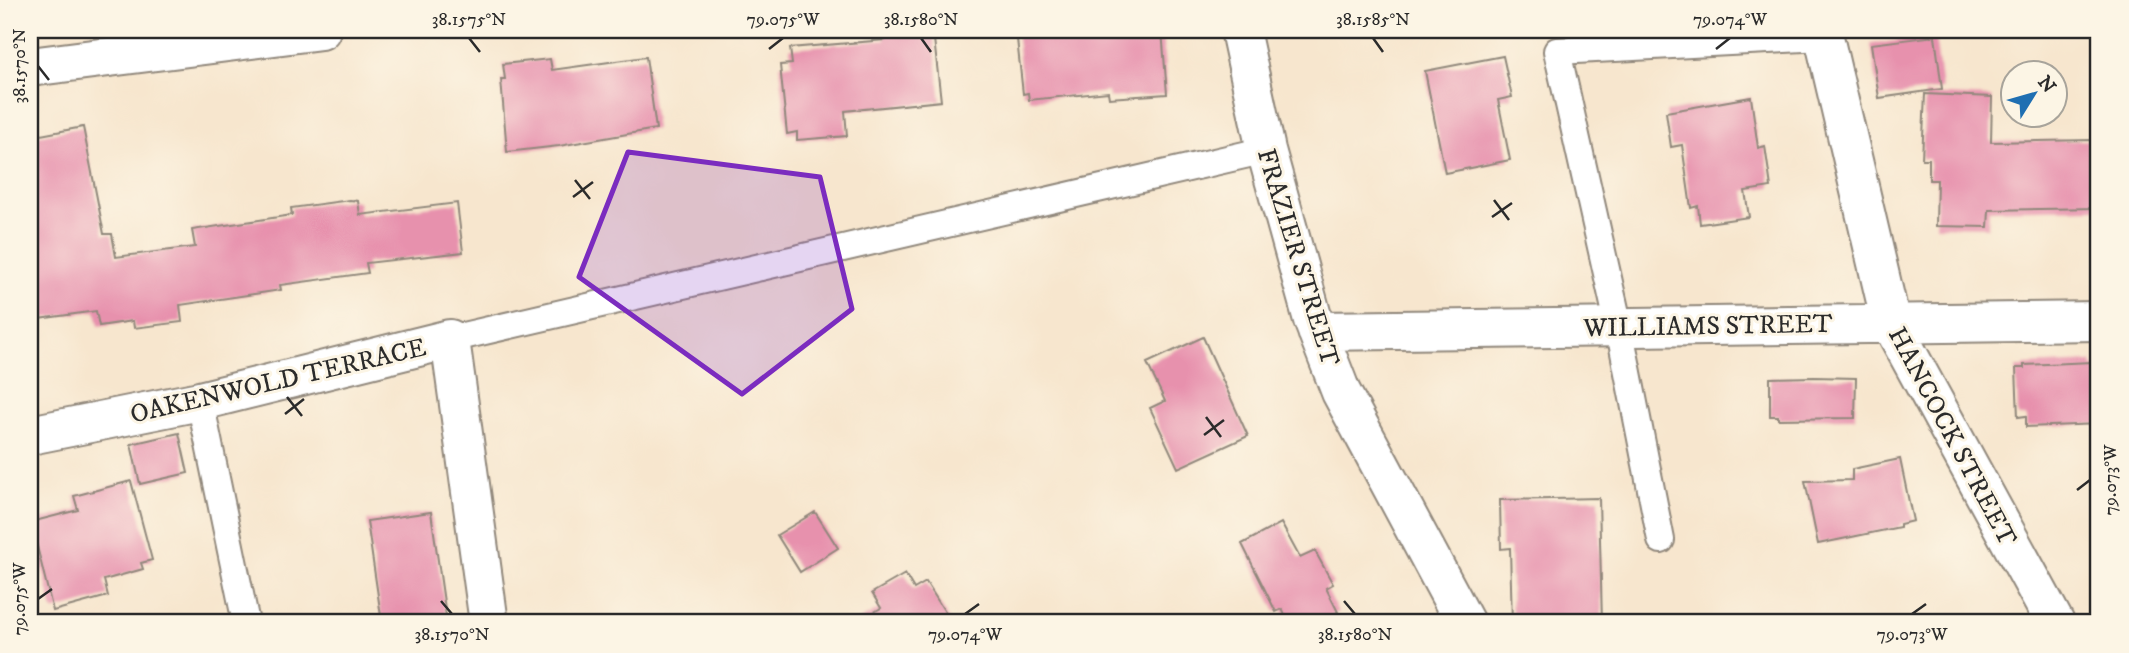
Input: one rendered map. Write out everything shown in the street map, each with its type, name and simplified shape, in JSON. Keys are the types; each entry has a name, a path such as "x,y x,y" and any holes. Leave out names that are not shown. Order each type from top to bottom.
{"street":[{"path":"30,67 321,30"},
{"name":"FRAZIER STREET","path":"1240,30 1266,150 1317,331 1341,392 1465,623"},
{"name":"HANCOCK STREET","path":"1824,37 1891,323 2055,623"},
{"name":"WILLIAMS STREET","path":"1317,331 2099,321"},
{"name":"OAKENWOLD TERRACE","path":"30,435 200,401 450,339 489,623"}],"lane":[{"path":"1661,540 1619,327 1557,51 1824,37"},
{"path":"450,339 1266,150"},
{"path":"200,401 246,623"}],"highlighted area":[{"path":"628,152 820,177 852,309 742,394 579,277"}],"building":[{"path":"933,30 941,101 845,111 847,136 797,140 797,132 787,134 780,65 792,64 790,48 885,40 884,34"},
{"path":"1016,30 1162,30 1167,94 1109,98 1108,92 1029,100 1028,93 1023,94"},
{"path":"1935,36 1942,89 1879,98 1871,44"},
{"path":"1503,56 1512,97 1498,100 1510,160 1445,173 1425,71"},
{"path":"646,57 656,129 507,152 501,79 505,79 503,64 550,59 552,70"},
{"path":"1925,94 1992,97 1991,142 2091,140 2092,156 2099,156 2099,208 1989,210 1988,227 1936,226 1937,180 1929,180 1929,159 1922,159"},
{"path":"1751,97 1758,148 1765,146 1771,187 1745,191 1749,217 1700,224 1698,206 1691,208 1682,145 1671,147 1666,112"},
{"path":"83,127 104,234 112,234 116,257 195,247 192,230 292,215 291,208 350,200 358,201 360,215 457,203 463,252 366,263 368,273 280,285 281,290 180,305 182,322 134,328 133,321 99,326 96,311 38,319 30,260 30,245 38,244 30,194 30,137"},
{"path":"1203,337 1248,436 1178,468 1150,408 1165,401 1147,363"},
{"path":"2092,362 2093,367 2099,367 2099,424 2026,427 2026,416 2018,417 2016,368 2024,368 2024,365"},
{"path":"1770,378 1856,378 1855,418 1778,419 1778,416 1770,416"},
{"path":"179,433 188,473 140,484 131,444"},
{"path":"1900,459 1913,521 1900,524 1900,527 1818,544 1805,481 1852,480 1852,469"},
{"path":"131,481 152,560 141,563 143,569 104,580 108,596 53,611 31,522 78,510 74,496"},
{"path":"1599,498 1602,623 1512,623 1510,548 1501,549 1500,500"},
{"path":"431,512 447,623 382,623 367,521"},
{"path":"815,512 838,548 800,572 777,535"},
{"path":"1281,523 1300,558 1315,551 1333,584 1326,588 1338,612 1316,623 1289,623 1282,609 1276,612 1242,544"},
{"path":"905,574 914,589 926,582 952,623 855,623 881,608 872,593"}]}
